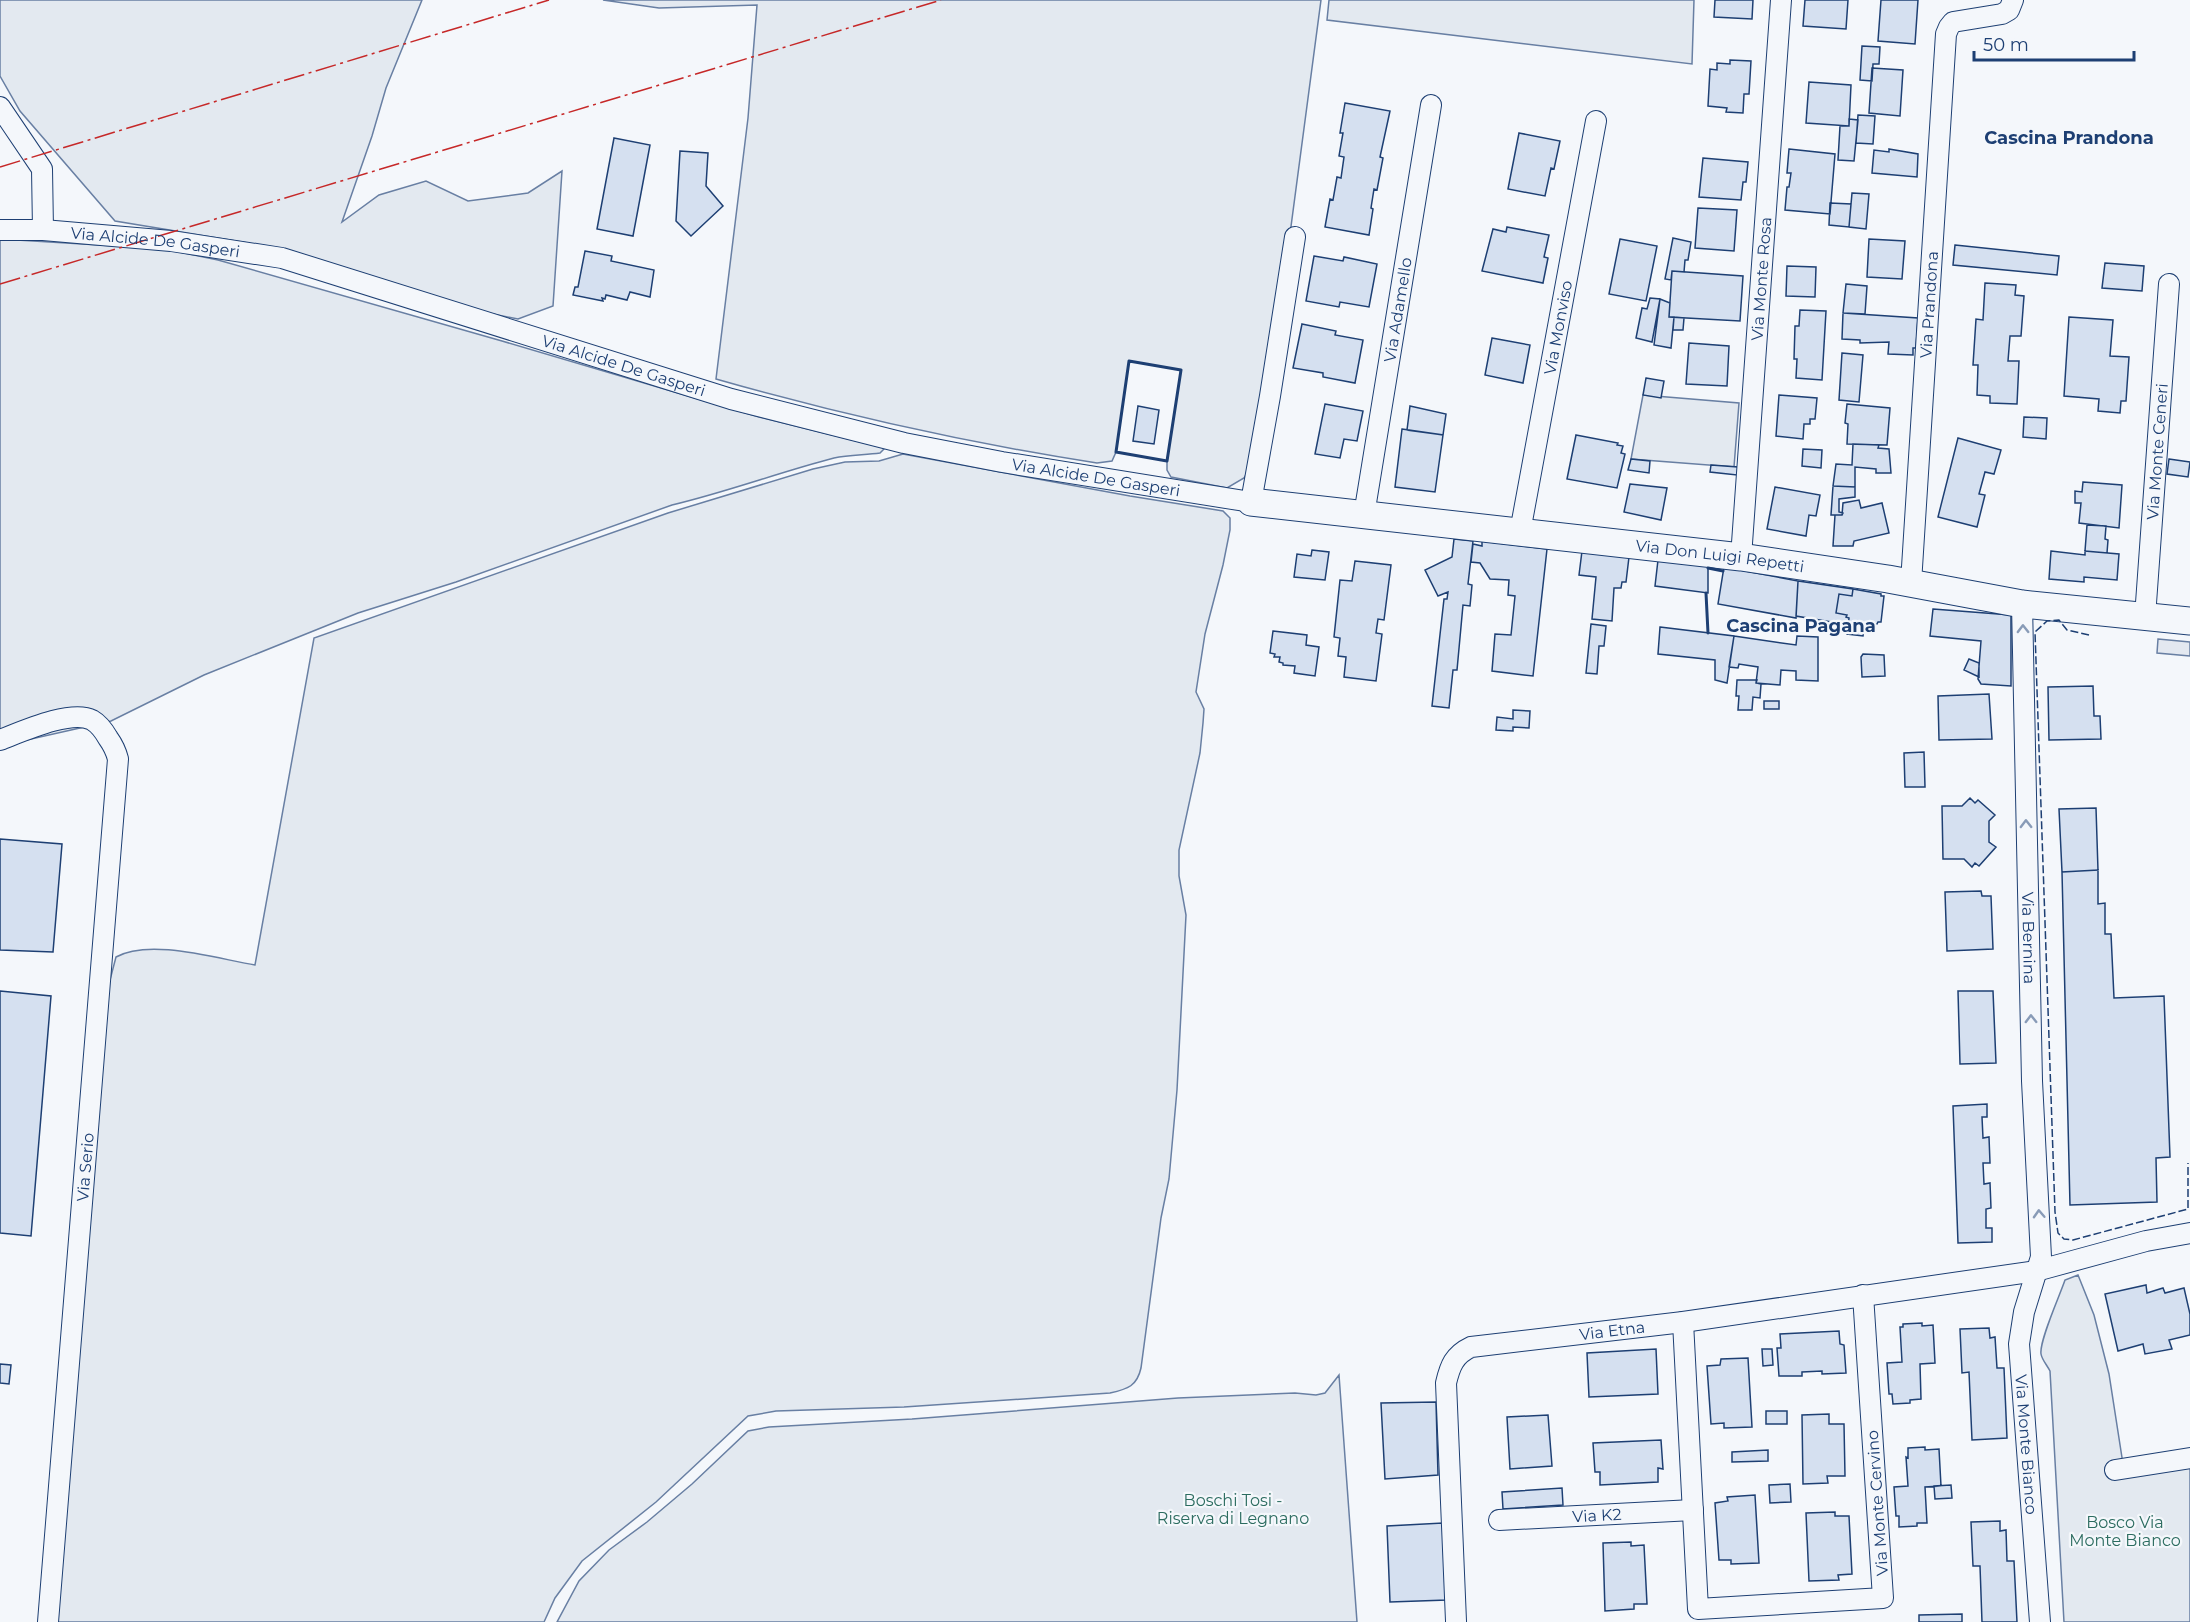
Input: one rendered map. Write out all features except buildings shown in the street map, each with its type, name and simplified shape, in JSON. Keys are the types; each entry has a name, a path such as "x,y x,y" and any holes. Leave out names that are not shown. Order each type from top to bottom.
{"street":[{"name":"Via Monte Rosa","path":"1741,557 1781,0"},
{"name":"Via Prandona","path":"1911,583 1945,41 1953,22 2002,14 2009,10 2013,0"},
{"name":"Via Adamello","path":"1364,515 1431,105"},
{"path":"0,107 42,169 43,230"},
{"name":"Via Monviso","path":"1520,532 1596,121"},
{"name":"Via Alcide De Gasperi","path":"0,230 43,230 171,241 282,258 731,399 892,440 1002,462 1251,502"},
{"path":"1251,502 1295,237"},
{"name":"Via Monte Ceneri","path":"2145,617 2169,284"},
{"name":"Via Don Luigi Repetti","path":"1251,502 1741,557 1911,583 2022,604 2190,621"},
{"name":"Via Bernina","path":"2022,604 2032,1081 2041,1257 2036,1271"},
{"name":"Via Serio","path":"0,740 54,722 83,718 92,720 100,727 112,744 118,759 48,1622"},
{"name":"Via Etna","path":"1456,1621 1446,1383 1450,1364 1460,1352 1471,1347 1683,1322 2036,1271 2146,1241 2190,1233"},
{"name":"Via Monte Bianco","path":"2036,1271 2024,1312 2019,1344 2040,1622"},
{"name":"Via Monte Cervino","path":"1693,1510 1698,1609 1883,1598 1863,1295"},
{"path":"1683,1322 1693,1510"},
{"path":"2115,1470 2190,1458"},
{"name":"Via K2","path":"1500,1520 1693,1510"}],"green space":[{"path":"0,0 422,0 386,88 342,222 379,195 426,181 468,201 528,193 562,171 553,306 518,319 488,313 248,243 115,221 20,111 0,76"},
{"path":"603,0 1321,0 1290,234 1248,471 1244,478 1227,488 1171,477 1167,470 1167,461 1181,370 1129,361 1116,452 1112,461 1097,463 905,427 716,379 748,118 757,5 659,8"},
{"path":"1329,0 1694,0 1692,64 1327,20"},
{"path":"0,239 165,249 218,260 759,417 885,448 880,453 834,458 672,505 456,582 358,613 204,675 111,721 0,746"},
{"path":"1643,395 1739,403 1734,467 1631,459"},
{"path":"903,454 1223,511 1230,518 1230,530 1205,634 1196,692 1204,709 1200,753 1179,850 1179,876 1186,915 1177,1090 1169,1179 1161,1218 1141,1368 1137,1379 1131,1386 1110,1393 904,1407 776,1411 748,1416 656,1502 582,1561 555,1598 544,1622 56,1622 105,999 116,957 147,949 165,950 255,965 314,638 668,513 813,469 845,462 879,461"},
{"name":"Bosco Via Monte Bianco","path":"2078,1275 2094,1315 2109,1374 2123,1464 2190,1454 2190,1622 2064,1622 2050,1371 2041,1354 2041,1348 2065,1280"},
{"name":"Boschi Tosi - Riserva di Legnano","path":"1339,1375 1357,1622 557,1622 579,1581 609,1550 692,1484 748,1431 769,1427 912,1419 1178,1398 1295,1393 1316,1395 1325,1393"}],"shaded area":[{"path":"2158,639 2190,642 2190,656 2157,653"}],"fence":[{"path":"2089,635 2067,630 2059,620 2047,621 2035,632 2055,1212 2058,1233 2064,1239 2073,1240 2188,1209 2188,1163"}],"wall":[{"path":"1129,361 1181,370 1167,461 1116,452 1129,361"},
{"path":"1708,568 1723,571"},
{"path":"1706,593 1708,633"}],"power":[{"path":"0,167 549,0"},
{"path":"0,284 941,0"}],"district":[{"name":"Cascina Prandona","path":"2069,138"},
{"name":"Cascina Pagana","path":"1801,626"}]}
